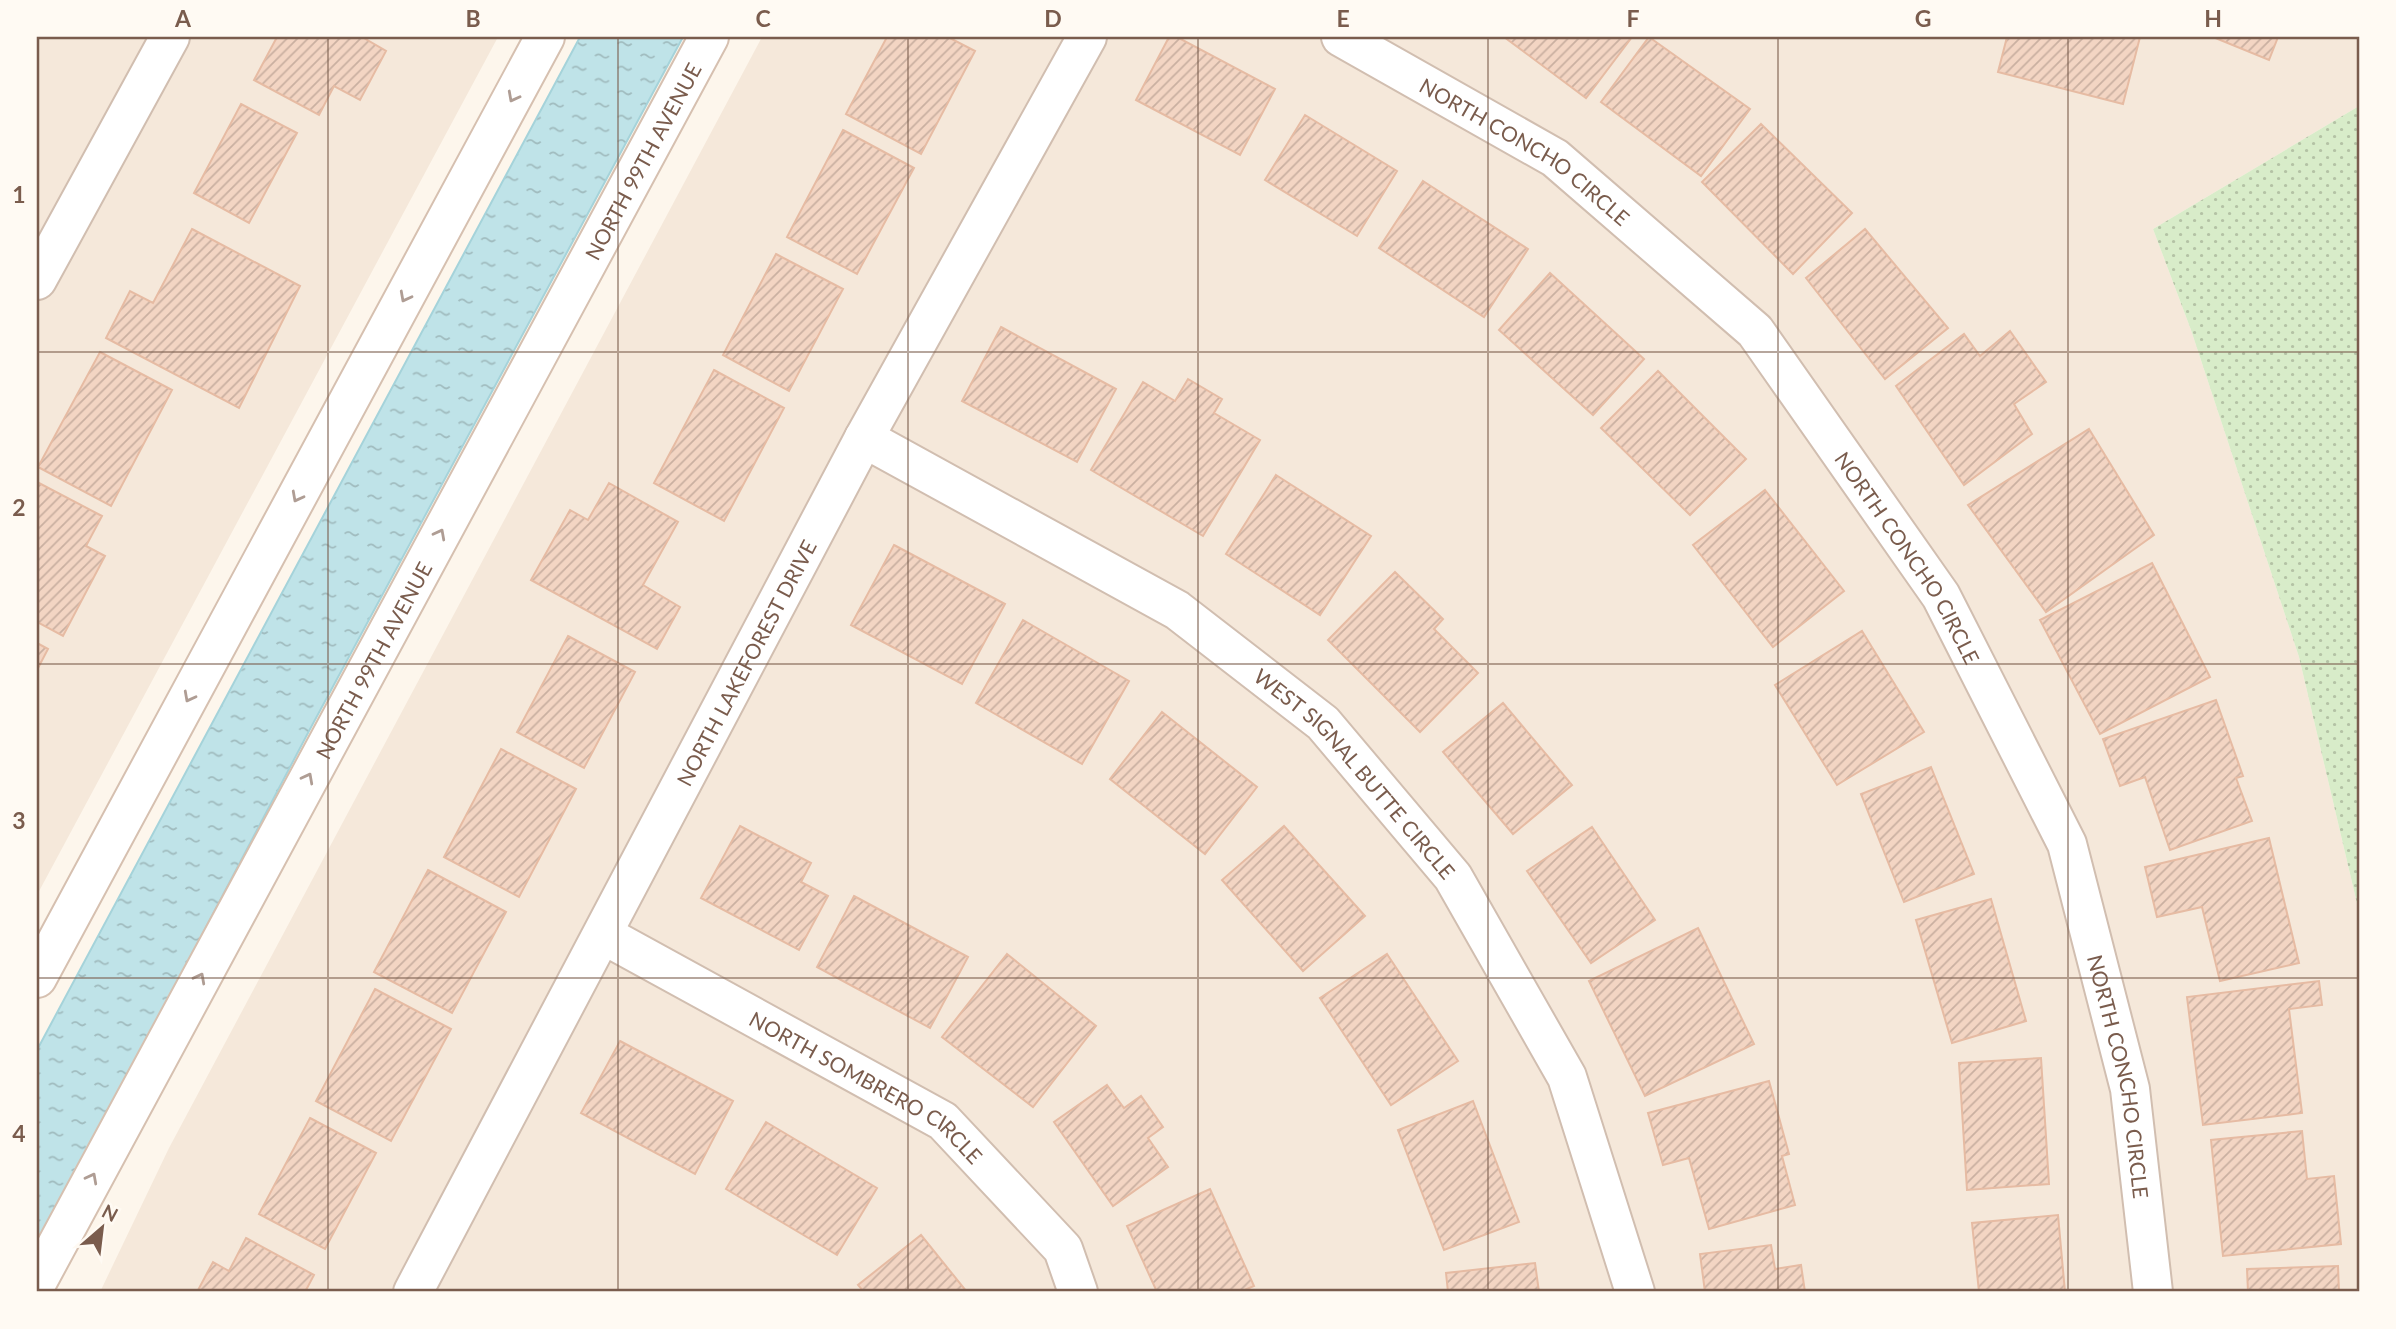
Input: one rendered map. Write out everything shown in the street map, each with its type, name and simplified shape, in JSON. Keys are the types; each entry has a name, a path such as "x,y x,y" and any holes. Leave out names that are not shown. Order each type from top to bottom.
{"street":[{"path":"37,280 170,37"},
{"path":"37,978 545,37"},
{"name":"NORTH 99TH AVENUE","path":"37,1282 709,37"},
{"name":"NORTH LAKEFOREST DRIVE","path":"413,1292 604,936 864,438 1087,37"},
{"name":"NORTH CONCHO CIRCLE","path":"1341,37 1555,158 1755,331 1941,596 2067,844 2130,1089 2153,1292"},
{"name":"WEST SIGNAL BUTTE CIRCLE","path":"864,438 1177,610 1323,723 1453,877 1567,1077 1635,1292"},
{"name":"NORTH SOMBRERO CIRCLE","path":"604,936 943,1121 1063,1250 1078,1292"}],"shaded area":[{"path":"37,37 498,37 37,895"},
{"path":"762,37 2359,37 2359,106 2153,229 2191,330 2299,657 2359,912 2359,1292 100,1292 169,1148"}],"green space":[{"path":"2359,106 2359,912 2299,657 2191,330 2153,229"}],"water":[{"path":"580,37 683,37 309,731 37,1249 37,1050"}],"building":[{"path":"277,37 362,37 386,51 360,100 334,86 319,115 254,80"},
{"path":"887,37 948,37 975,51 921,154 846,114"},
{"path":"1169,37 1177,37 1275,89 1240,155 1136,100"},
{"path":"1504,37 1632,37 1586,98"},
{"path":"1649,37 1750,109 1701,176 1601,102"},
{"path":"2007,37 2140,37 2123,104 1998,72"},
{"path":"2213,37 2278,37 2269,60"},
{"path":"241,104 297,133 249,223 194,193"},
{"path":"1305,115 1397,171 1357,236 1265,180"},
{"path":"1761,124 1852,213 1793,274 1702,182"},
{"path":"843,130 914,168 857,274 787,237"},
{"path":"1423,181 1528,249 1484,317 1379,248"},
{"path":"192,229 300,286 239,408 106,338 130,291 153,303"},
{"path":"1865,229 1948,328 1885,379 1806,278"},
{"path":"776,254 843,289 789,391 723,355"},
{"path":"1550,273 1644,359 1593,415 1499,330"},
{"path":"1001,327 1116,389 1077,462 962,401"},
{"path":"2010,331 2046,382 2014,404 2032,434 1964,485 1896,386 1964,334 1980,356"},
{"path":"100,352 172,390 111,506 38,467"},
{"path":"714,370 784,408 724,521 654,483"},
{"path":"1658,371 1746,459 1690,515 1601,428"},
{"path":"1188,379 1222,399 1214,413 1260,440 1203,536 1091,470 1143,382 1175,401"},
{"path":"2089,429 2154,535 2046,612 1968,505"},
{"path":"1276,475 1371,536 1320,615 1226,554"},
{"path":"37,482 102,516 86,546 105,556 63,636 37,622"},
{"path":"609,483 678,522 643,585 680,607 657,649 531,580 570,510 588,520"},
{"path":"1765,490 1844,591 1773,647 1693,545"},
{"path":"894,545 1005,604 962,684 851,625"},
{"path":"2152,563 2210,677 2100,734 2040,620"},
{"path":"1395,572 1443,619 1434,629 1478,673 1420,732 1328,640"},
{"path":"1023,620 1129,681 1082,764 976,703"},
{"path":"1862,631 1924,732 1837,785 1775,685"},
{"path":"568,636 635,672 584,768 517,732"},
{"path":"37,643 48,649 37,670"},
{"path":"2216,700 2243,776 2236,778 2252,821 2170,850 2145,777 2120,786 2103,739"},
{"path":"1503,703 1572,785 1513,834 1443,752"},
{"path":"1162,712 1257,787 1205,854 1110,779"},
{"path":"501,749 576,789 519,897 444,857"},
{"path":"1931,767 1974,874 1904,902 1861,794"},
{"path":"740,826 811,863 801,882 828,896 799,950 701,898"},
{"path":"1284,826 1365,916 1303,971 1222,880"},
{"path":"1592,827 1655,920 1591,963 1527,871"},
{"path":"2269,838 2299,963 2220,981 2202,907 2157,917 2145,867"},
{"path":"428,870 506,912 452,1013 374,972"},
{"path":"854,896 968,957 930,1028 817,967"},
{"path":"1991,899 2026,1021 1952,1043 1916,920"},
{"path":"1698,928 1754,1044 1645,1096 1589,981"},
{"path":"1007,954 1096,1026 1033,1107 942,1037"},
{"path":"1387,954 1458,1061 1391,1105 1320,998"},
{"path":"2319,981 2322,1005 2289,1009 2302,1113 2203,1125 2187,997"},
{"path":"375,989 451,1029 391,1141 316,1101"},
{"path":"620,1041 733,1101 695,1174 581,1113"},
{"path":"2041,1058 2049,1184 1967,1190 1959,1063"},
{"path":"1769,1081 1789,1154 1782,1156 1795,1205 1709,1229 1689,1158 1663,1165 1648,1113"},
{"path":"1107,1085 1124,1108 1141,1096 1163,1127 1148,1138 1168,1167 1113,1206 1054,1122"},
{"path":"1473,1101 1519,1222 1444,1250 1398,1130"},
{"path":"310,1118 376,1153 325,1249 259,1214"},
{"path":"766,1122 877,1188 837,1255 726,1189"},
{"path":"2302,1131 2307,1179 2334,1176 2341,1244 2223,1256 2211,1140"},
{"path":"1210,1189 1254,1286 1240,1292 1157,1292 1127,1226"},
{"path":"2058,1215 2065,1292 1979,1292 1972,1223"},
{"path":"921,1235 967,1292 864,1292 858,1285"},
{"path":"246,1238 314,1275 305,1292 197,1292 213,1262 229,1271"},
{"path":"1771,1245 1775,1269 1801,1265 1805,1292 1705,1292 1700,1254"},
{"path":"1535,1263 1539,1292 1448,1292 1446,1273"},
{"path":"2338,1266 2339,1292 2248,1292 2247,1269"}]}
